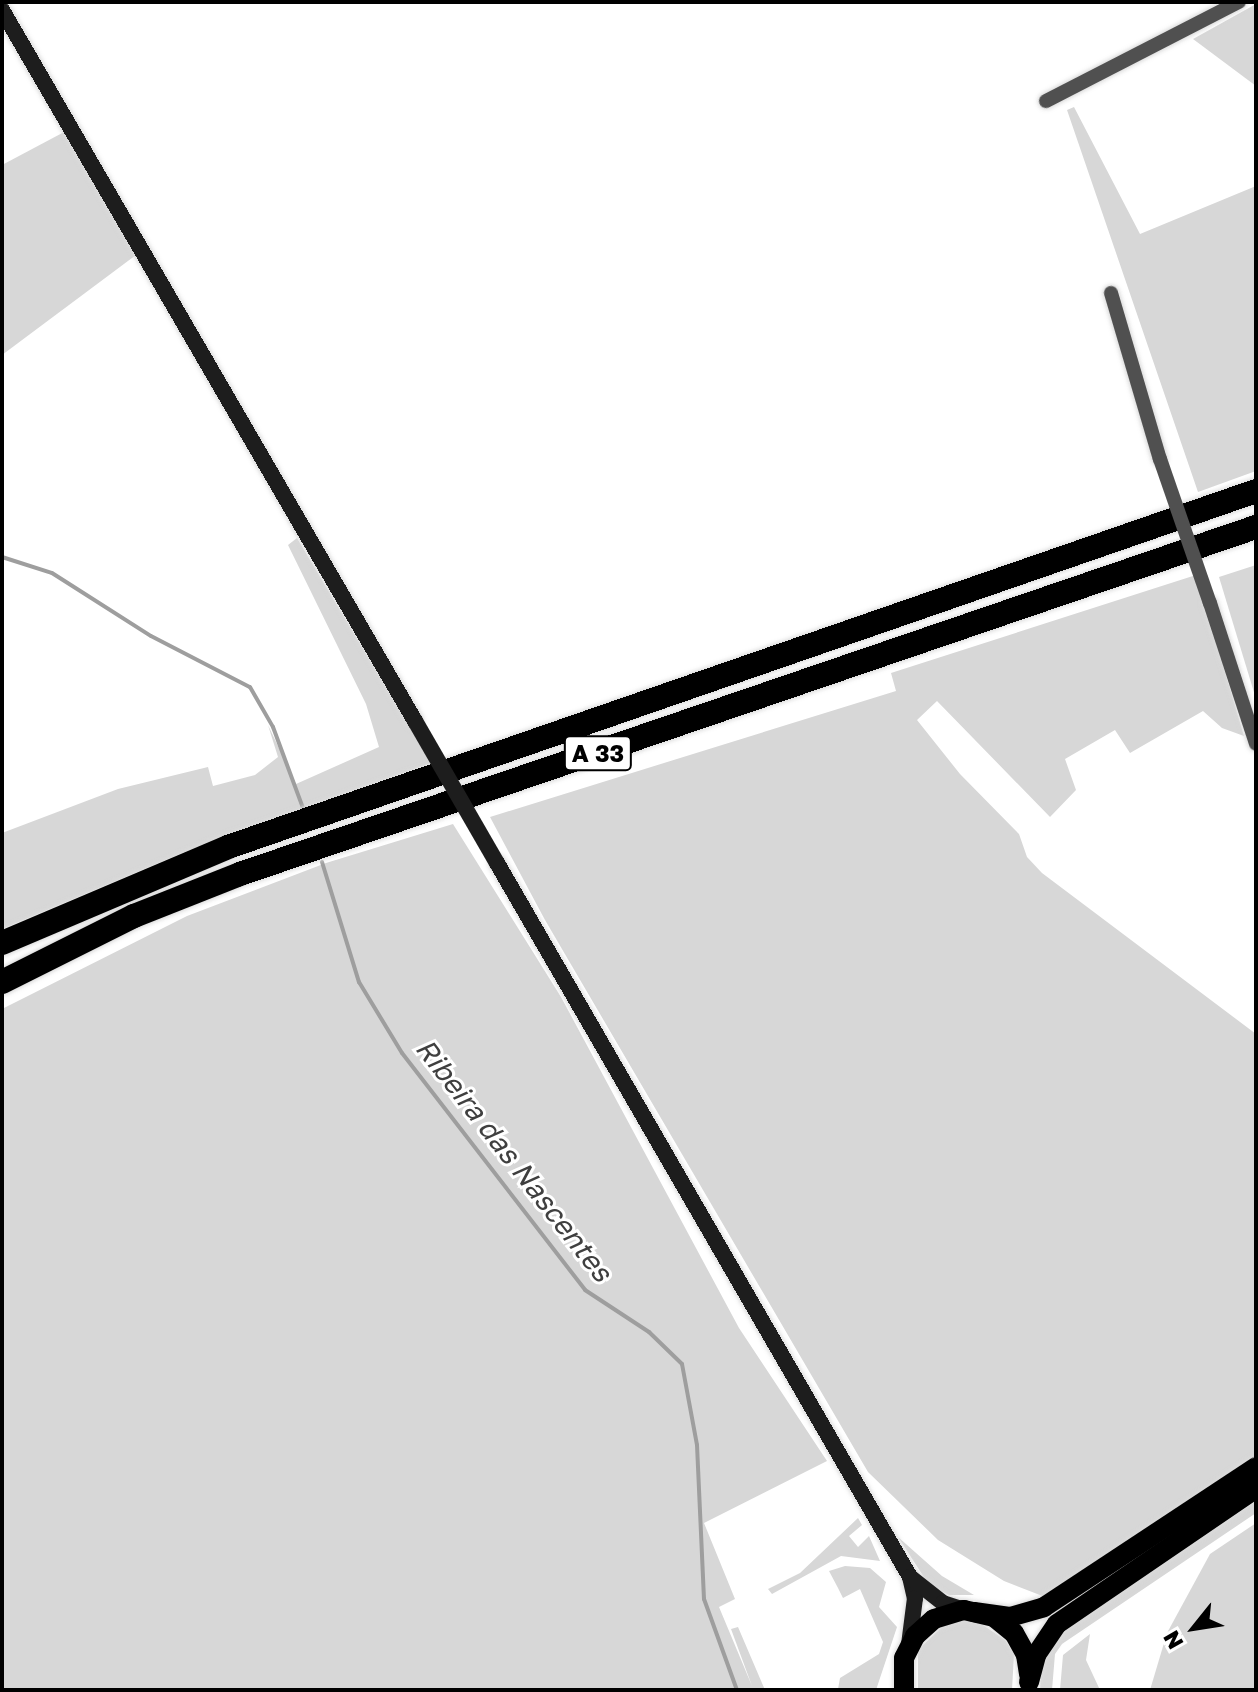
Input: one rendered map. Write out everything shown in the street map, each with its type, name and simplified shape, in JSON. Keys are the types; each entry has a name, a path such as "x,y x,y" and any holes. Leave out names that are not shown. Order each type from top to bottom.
{"highway":[{"name":"A 33","path":"2,943 228,847 1256,491"},
{"name":"A 33","path":"2,982 134,916 240,874 1217,540 1256,530"}],"main road":[{"path":"4,6 910,1577 915,1598 909,1646 903,1680 894,1690"},
{"path":"909,1646 934,1619 969,1611 1010,1617 1044,1607 1256,1467"},
{"path":"1028,1686 1036,1655 1057,1624 1256,1488"},
{"path":"910,1577 934,1598 994,1617 1014,1633 1026,1655 1028,1686"}],"street":[{"path":"1046,101 1239,2"},
{"path":"1111,293 1160,459 1256,744"}],"shaded area":[{"path":"1256,4 1256,86 1193,39"},
{"path":"1074,107 1140,234 1256,186 1256,471 1198,492 1067,110"},
{"path":"66,131 136,255 2,355 2,165"},
{"path":"297,538 431,763 182,853 2,929 2,833 118,789 208,767 213,786 255,775 278,757 268,725 296,784 379,747 366,704 288,545"},
{"path":"1256,565 1256,699 1219,577"},
{"path":"1196,575 1244,736 1222,728 1203,711 1130,753 1115,730 1065,759 1076,790 1050,817 937,701 917,720 960,774 1019,834 1027,857 1042,873 1256,1034 1256,1456 1045,1597 1004,1581 938,1540 868,1472 545,920 490,817 896,691 891,673"},
{"path":"453,824 561,997 739,1328 827,1461 704,1523 735,1599 719,1607 752,1686 731,1629 738,1627 765,1690 2,1690 2,1009 187,916 326,863"},
{"path":"1256,1501 1256,1513 1062,1644 1055,1654 1052,1690 1040,1690 1042,1656 1060,1633"},
{"path":"858,1518 862,1525 849,1536 858,1547 869,1536 880,1561 841,1556 772,1594 768,1589 800,1573"},
{"path":"1256,1523 1256,1690 1150,1690 1167,1633 1210,1554"},
{"path":"898,1537 942,1576 974,1595 949,1595 929,1585"},
{"path":"845,1566 870,1568 886,1582 879,1607 897,1627 876,1690 838,1689 840,1678 879,1654 883,1642 860,1589 843,1598 829,1571"},
{"path":"960,1621 977,1621 1005,1640 1014,1654 1012,1690 918,1690 918,1650 943,1626"},
{"path":"1090,1634 1086,1660 1100,1690 1060,1690 1063,1655"}],"waterway":[{"name":"Ribeira das Nascentes","path":"2,557 52,573 151,636 250,687 273,727 303,808"},
{"name":"Ribeira das Nascentes","path":"322,862 359,982 402,1053 585,1290 649,1332 682,1364 697,1445 704,1599 737,1690"}]}
